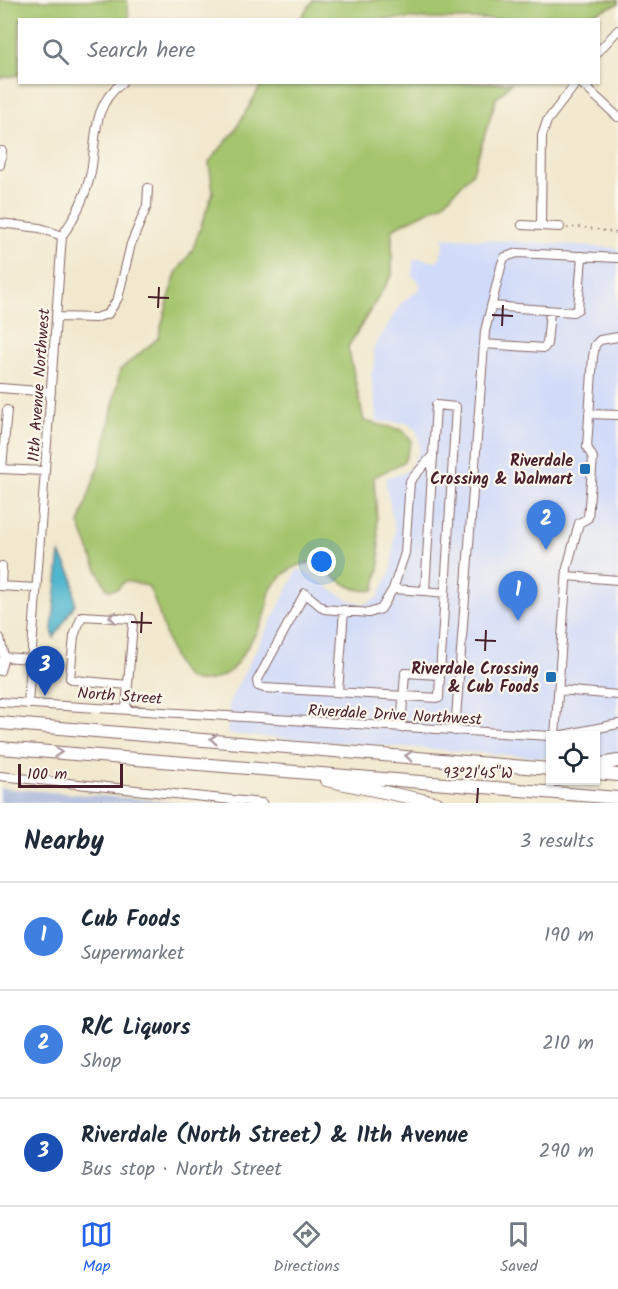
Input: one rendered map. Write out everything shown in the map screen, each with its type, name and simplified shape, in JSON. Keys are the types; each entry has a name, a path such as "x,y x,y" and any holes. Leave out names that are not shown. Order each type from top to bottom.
{"highway":[{"path":"0,723 546,767"},
{"path":"0,748 245,766 618,798"},
{"path":"600,764 618,761"},
{"path":"245,766 361,786 437,803"},
{"path":"600,773 618,775"}],"street":[{"path":"600,50 618,30"},
{"name":"11th Avenue Northwest","path":"28,704 62,236 81,206 91,171 98,118 105,102 121,84"},
{"path":"541,226 539,153 542,136 547,121 576,84"},
{"path":"580,84 618,117"},
{"path":"0,165 2,151"},
{"path":"57,317 95,318 108,314 118,298 131,244 147,206 148,188"},
{"path":"0,223 40,228 62,236"},
{"path":"522,225 560,227"},
{"path":"455,731 484,344 502,263 511,253 618,258"},
{"path":"492,306 573,312 578,309 582,256"},
{"path":"484,344 544,348 547,344 550,311"},
{"path":"557,731 567,576 579,523 588,518 592,458 587,447 595,345 600,340 618,337"},
{"path":"0,388 51,392"},
{"path":"425,591 436,405 456,407 439,698 258,686 257,681 305,593 324,609 344,610 355,614 381,609 393,589 405,554 410,481 433,455"},
{"path":"7,410 1,469 45,471"},
{"path":"589,414 618,415"},
{"path":"2,566 1,586 36,588"},
{"path":"567,576 618,580"},
{"path":"393,589 445,593"},
{"path":"338,692 344,610"},
{"path":"126,709 128,685 130,658 132,619 82,616 74,636 70,678 74,681 128,685"},
{"path":"0,638 4,657 0,671"},
{"path":"4,657 31,659"},
{"path":"401,728 405,673 440,675"},
{"path":"559,690 618,694"},
{"name":"North Street","path":"0,702 238,718"},
{"name":"Riverdale Drive Northwest","path":"238,718 546,736"},
{"path":"579,731 618,724"},
{"path":"0,777 70,782 262,803"}],"path":[{"path":"560,227 581,227 618,233"},
{"path":"89,803 99,800 126,803"}],"shaded area":[{"path":"442,237 618,248 618,755 600,757 600,731 546,731 546,758 227,734 230,700 298,569 349,600 364,604 377,598 391,571 395,531 385,480 387,477 402,474 410,468 420,450 416,430 408,423 377,421 371,373 375,365 373,349 401,303 419,290 421,284 412,275 413,260 418,258 434,262 440,258 444,243"},
{"path":"0,788 190,803 0,803"}],"green space":[{"path":"0,0 127,0 128,18 18,18 18,75 0,78"},
{"path":"313,0 618,0 618,4 581,18 301,18"},
{"path":"262,84 510,84 496,99 473,172 443,204 392,229 392,275 348,347 364,421 402,430 412,441 404,462 374,477 380,564 374,590 349,586 314,562 291,569 271,589 264,617 234,667 218,678 198,681 186,676 176,662 148,586 125,581 117,589 108,590 95,566 79,524 104,450 120,370 158,338 176,273 192,251 213,192 209,162 234,132"}],"water":[{"path":"60,553 73,578 75,604 54,638 52,629"}],"place":[{"name":"Riverdale Crossing & Walmart","path":"585,469"},
{"name":"R/C Liquors","path":"546,550"},
{"name":"Cub Foods","path":"518,621"},
{"name":"Riverdale Crossing & Cub Foods","path":"551,677"},
{"name":"Riverdale (North Street) & 11th Avenue","path":"45,696"}]}
